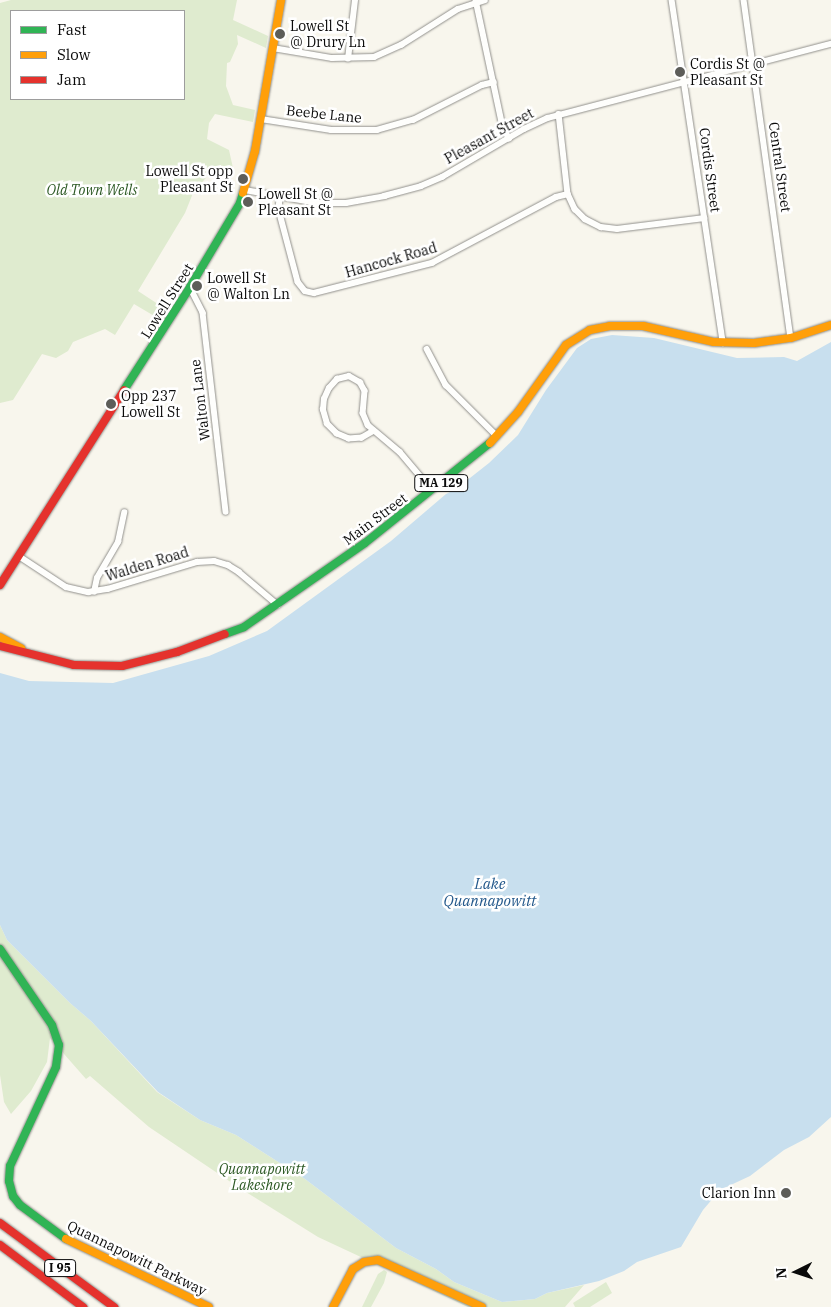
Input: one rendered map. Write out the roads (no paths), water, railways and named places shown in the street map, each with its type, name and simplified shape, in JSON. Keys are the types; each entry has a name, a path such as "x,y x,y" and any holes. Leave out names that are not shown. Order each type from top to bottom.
{"main road":[{"name":"Lowell Street","path":"0,585 223,234 245,190 261,119 282,0"},
{"name":"Main Street","path":"0,646 84,667 138,664 244,627 366,543 497,436 518,412 557,355 570,341 584,332 604,326 643,326 722,343 754,344 791,338 831,325"},
{"path":"0,632 4,639"},
{"name":"Main Street","path":"4,639 34,656"},
{"name":"Quannapowitt Parkway","path":"0,949 52,1025 59,1045 56,1067 10,1166 9,1181 13,1196 20,1205 66,1239 209,1307"},
{"name":"I 95","path":"0,1222 114,1307"},
{"name":"I 95","path":"0,1246 83,1307"},
{"path":"0,1253 60,1290"},
{"path":"333,1307 350,1272 361,1263 378,1260 482,1307"}],"street":[{"path":"348,59 355,0"},
{"path":"273,48 348,59 374,57 391,50 453,12 476,1 485,0"},
{"name":"Cordis Street","path":"672,0 722,343"},
{"name":"Central Street","path":"744,0 791,338"},
{"path":"476,1 503,127 509,138"},
{"name":"Pleasant Street","path":"245,190 317,203 339,203 408,190 442,177 538,122 559,114 831,44"},
{"name":"Beebe Lane","path":"261,119 331,130 377,130 413,120 483,85 494,82"},
{"path":"559,114 568,194 581,216 591,223 606,228 704,218"},
{"name":"Hancock Road","path":"280,197 279,210 298,282 305,291 314,293 432,263 556,197 568,194"},
{"name":"Walton Lane","path":"190,287 203,313 226,512"},
{"path":"427,349 446,385 497,436"},
{"path":"374,431 362,438 352,439 340,436 330,427 324,415 324,399 329,388 337,379 349,376 360,382 365,393 364,416 374,431 400,452 432,490"},
{"path":"94,592 97,578 118,542 124,513"},
{"name":"Walden Road","path":"19,556 66,587 79,591 94,592 197,562 210,560 224,563 239,572 278,605"}],"water":[{"name":"Lake Quannapowitt","path":"612,335 654,338 737,358 784,357 797,361 831,342 831,1117 809,1137 784,1150 750,1176 720,1190 703,1210 681,1247 637,1262 624,1271 599,1281 547,1293 535,1299 502,1302 454,1282 436,1269 396,1248 305,1179 236,1135 200,1120 158,1092 91,1021 70,1003 7,940 0,925 0,673 29,681 113,683 209,656 267,631 391,541 446,494 456,489 489,463 518,435 546,390 577,348 591,339"}],"place":[{"name":"Lowell St @ Drury Ln","path":"280,34"},
{"name":"Cordis St @ Pleasant St","path":"680,72"},
{"name":"Lowell St opp Pleasant St","path":"243,179"},
{"name":"Lowell St @ Pleasant St","path":"248,202"},
{"name":"Lowell St @ Walton Ln","path":"197,286"},
{"name":"Opp 237 Lowell St","path":"111,404"},
{"name":"Clarion Inn","path":"786,1193"}],"park label":[{"name":"Old Town Wells","path":"92,190"},
{"name":"Quannapowitt Lakeshore","path":"262,1178"}]}
